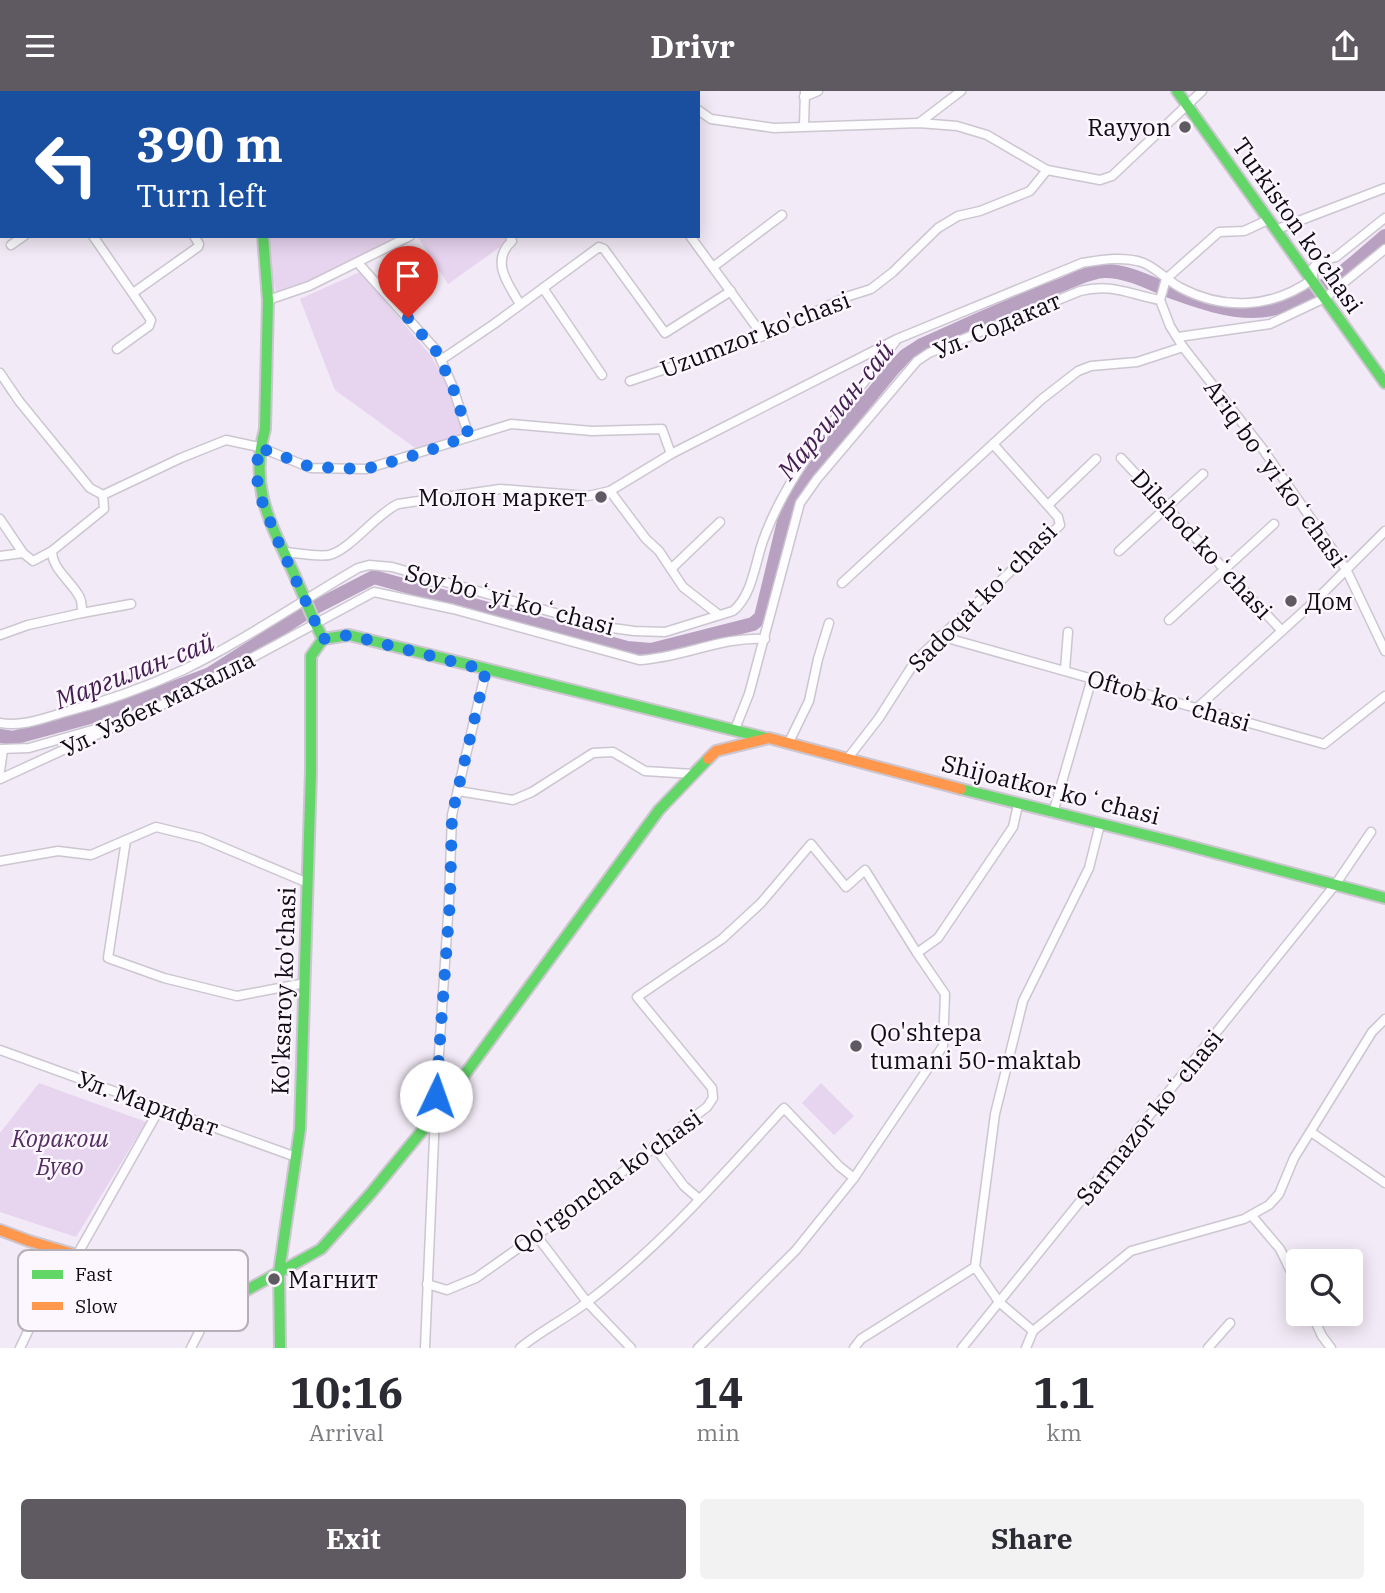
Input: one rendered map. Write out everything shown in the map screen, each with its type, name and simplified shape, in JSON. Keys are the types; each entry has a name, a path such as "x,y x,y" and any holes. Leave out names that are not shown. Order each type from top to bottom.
{"street":[{"path":"804,126 804,94 818,91"},
{"path":"919,123 961,91"},
{"name":"Turkiston ko’chasi","path":"1177,91 1385,383"},
{"path":"700,111 711,119 774,128 919,123 957,126 987,135 1047,170 1100,180 1106,179 1202,91"},
{"name":"Uzumzor ko'chasi","path":"630,381 763,336 849,296 871,289 939,228 958,216 980,211 1030,191 1047,170"},
{"path":"1275,230 1385,188"},
{"path":"713,267 782,215"},
{"path":"284,552 330,555 342,549 388,509 398,505 500,489 588,496 610,491 671,454 897,339 1082,263 1104,259 1142,262 1166,280 1200,297 1243,304 1256,304 1288,295 1313,279 1313,268 1318,262 1336,257 1385,218"},
{"path":"1160,298 1166,280 1219,232 1244,231 1268,220"},
{"path":"11,245 21,238"},
{"path":"94,238 151,320 149,326 117,349"},
{"path":"133,293 198,247 195,238"},
{"path":"263,238 268,300 265,429 258,447 257,478 260,496 323,639 349,635 769,738"},
{"path":"268,300 309,286 406,238"},
{"path":"511,238 512,241 503,252 501,266 520,305"},
{"path":"691,238 763,336"},
{"path":"441,360 597,248 602,247 665,333 731,291"},
{"path":"1178,337 1270,324 1325,298 1385,249"},
{"path":"358,263 425,336 441,360 469,436"},
{"name":"Ул. Содакат","path":"735,729 749,694 765,639 800,503 817,479 917,361 939,349 1087,289 1112,287 1160,298"},
{"path":"543,288 602,375"},
{"name":"Ariq boʻyi koʻchasi","path":"1160,298 1170,326 1183,347 1262,448 1346,569 1382,636 1385,651"},
{"name":"Soy boʻyi koʻchasi","path":"0,723 13,725 42,719 155,683 204,658 358,568 369,565 391,567 434,578 605,627 664,632 733,611 740,606 783,492 897,339"},
{"path":"842,583 993,444 1078,371 1091,366 1137,362 1183,347"},
{"path":"0,373 19,401 90,488 103,495"},
{"path":"103,495 226,440 258,447 311,467 366,469 511,423 592,431 662,429 671,454"},
{"name":"Sadoqat koʻchasi","path":"848,758 879,718 916,660 1058,527 1060,520 993,444"},
{"name":"Dilshod koʻchasi","path":"1121,458 1282,631"},
{"path":"1048,505 1096,459"},
{"path":"1119,551 1203,474"},
{"path":"610,491 683,587 719,615"},
{"path":"0,519 28,559 33,561 52,551 104,509 103,495"},
{"path":"671,569 720,522"},
{"path":"1169,620 1274,524"},
{"path":"1197,708 1282,631 1385,531"},
{"path":"52,551 58,569 81,597 82,613"},
{"path":"0,556 23,552"},
{"name":"Ул. Узбек махалла","path":"0,779 184,695 369,593 381,592 639,660 671,657 738,639 765,639"},
{"path":"0,635 28,625 131,604"},
{"path":"789,743 809,701 829,623"},
{"path":"1065,670 1068,632"},
{"name":"Oftob koʻchasi","path":"940,636 1324,744 1385,696"},
{"name":"Ko'ksaroy ko'chasi","path":"280,1348 279,1272 300,1129 311,771 311,656 323,639"},
{"path":"425,1348 435,1115 450,901 452,815 486,670"},
{"path":"1053,813 1092,678"},
{"path":"0,771 1,749 29,747 139,716"},
{"path":"248,1289 321,1249 372,1193 435,1115 659,810 735,729"},
{"name":"Shijoatkor koʻchasi","path":"713,754 769,738 1018,805 1385,898"},
{"path":"458,790 513,800 532,792 593,753 613,752 645,771 694,775"},
{"path":"917,953 938,938 946,927 1013,827 1018,805"},
{"path":"1033,1331 999,1302 975,1267 995,1114 1023,1001 1089,868 1100,824"},
{"path":"0,861 58,852 91,855 156,827 201,838 308,883"},
{"name":"Sarmazor koʻchasi","path":"962,1348 1335,885 1371,832"},
{"path":"126,840 108,958 164,978 237,996 305,983"},
{"name":"Qo'rgoncha ko'chasi","path":"427,1284 447,1290 476,1278 707,1107 713,1098 712,1088 637,997 722,939 761,903 811,844 846,887 865,870 944,994 943,1046 854,1178 796,1249 698,1348"},
{"path":"1026,1348 1033,1331 1131,1251 1252,1216 1269,1205 1279,1194 1294,1158 1372,1032 1385,1019"},
{"name":"Ул. Марифат","path":"0,1050 296,1157"},
{"path":"74,1250 160,1108"},
{"path":"520,1348 587,1302 658,1240 784,1108 839,1166 854,1178"},
{"path":"1311,1132 1385,1183"},
{"path":"654,1146 684,1186 699,1199"},
{"path":"1252,1216 1280,1249 1286,1261"},
{"path":"0,1230 60,1250"},
{"path":"536,1235 587,1302 631,1348"},
{"path":"855,1348 861,1339 975,1267"},
{"path":"1208,1348 1230,1323"},
{"path":"1317,1326 1331,1348"},
{"path":"20,1348 29,1331"},
{"path":"191,1348 200,1331"}],"green space":[{"path":"269,238 395,238 343,268 277,294 272,278"},
{"path":"505,238 507,242 448,284 419,239"},
{"path":"360,272 431,356 448,387 465,436 418,450 335,390 300,299"},
{"name":"Коракош Буво","path":"39,1083 146,1122 76,1237 0,1212 0,1133"},
{"path":"821,1083 854,1116 834,1135 802,1103"}],"waterway":[{"name":"Маргилан-сай","path":"0,736 13,738 112,711 210,674 310,610 374,577 627,648 651,650 753,624 761,617 786,513 801,481 892,370 905,356 922,345 1028,298 1100,271 1132,276 1223,308 1243,311 1272,309 1290,304 1325,285 1385,236"}],"traffic: fast":[{"path":"1177,91 1385,383"},
{"path":"263,238 268,300 265,429 259,470 261,487 270,521 323,639 349,635 766,738"},
{"path":"280,1348 279,1272 300,1129 311,771 311,656 323,639"},
{"path":"248,1289 321,1249 371,1193 435,1115 659,810 708,759"},
{"path":"961,789 1385,898"}],"traffic: slow":[{"path":"708,759 716,751 769,738 961,789"},
{"path":"0,1230 60,1250"}],"place":[{"name":"Rayyon","path":"1185,127"},
{"name":"Молон маркет","path":"601,497"},
{"name":"Дом","path":"1291,601"},
{"name":"Qo'shtepa tumani 50-maktab","path":"856,1046"},
{"name":"Магнит","path":"274,1279"}],"route":[{"path":"408,318 436,351 452,385 469,436 366,469 311,467 258,447 257,478 260,496 277,539 323,639 349,635 486,670 452,815 450,901 436,1096"}]}
